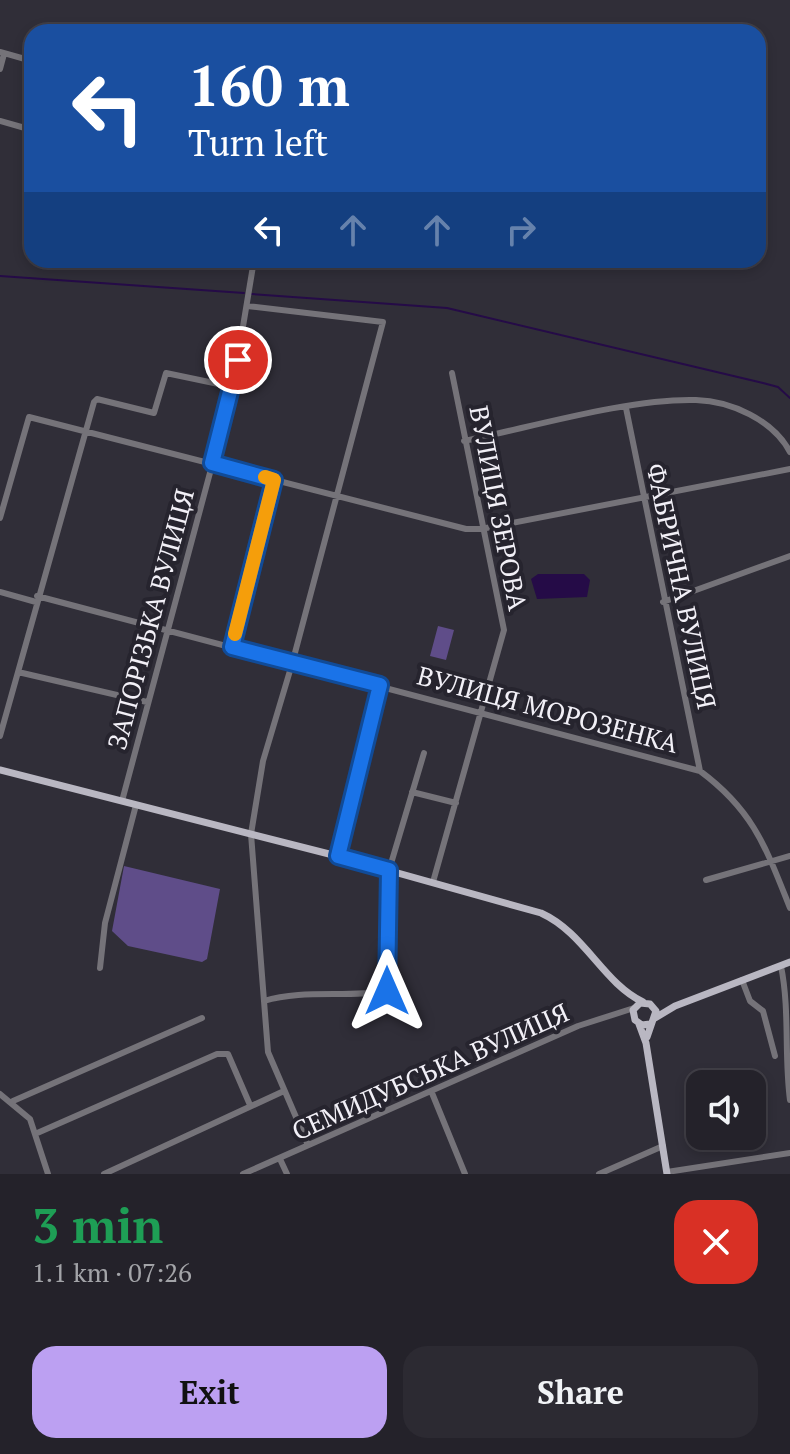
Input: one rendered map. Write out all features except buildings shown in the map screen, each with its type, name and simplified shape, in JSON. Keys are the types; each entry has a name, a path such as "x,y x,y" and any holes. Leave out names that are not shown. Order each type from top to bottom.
{"main road":[{"path":"0,770 338,856 556,920 591,951 627,992 646,1047 667,1173"},
{"path":"637,1022 652,1021 675,1006 790,962"},
{"path":"627,992 648,1004 652,1021 646,1047"},
{"path":"634,1008 648,1004 675,1006"}],"street":[{"path":"0,69 2,53 24,59"},
{"path":"0,121 24,128"},
{"name":"ЗАПОРІЗЬКА ВУЛИЦЯ","path":"122,801 233,387 253,268"},
{"path":"247,306 383,322 263,761 251,834 268,1052 308,1145"},
{"path":"0,736 36,599 97,399 154,413 166,373 233,387"},
{"name":"ВУЛИЦЯ ЗЕРОВА","path":"433,882 504,630 481,529 452,373"},
{"path":"464,441 626,408 697,400 732,406 763,423 790,452"},
{"name":"ФАБРИЧНА ВУЛИЦЯ","path":"626,408 663,602 700,771"},
{"path":"0,518 29,417 466,529 481,529 790,469"},
{"path":"232,647 274,480"},
{"path":"663,602 790,556"},
{"name":"ВУЛИЦЯ МОРОЗЕНКА","path":"0,592 232,647 700,771 745,811 761,835 790,908"},
{"path":"18,672 147,702"},
{"path":"338,856 380,685"},
{"path":"264,1001 281,996 361,996 387,991 389,870 424,753"},
{"path":"412,792 456,803"},
{"path":"100,968 105,923 136,805"},
{"path":"706,880 790,856"},
{"path":"781,966 789,1011 790,1100"},
{"path":"742,980 750,1001 763,1011 775,1056"},
{"name":"СЕМИДУБСЬКА ВУЛИЦЯ","path":"243,1174 578,1026 634,1008"},
{"path":"619,1014 637,1022"},
{"path":"13,1101 202,1018"},
{"path":"35,1134 217,1054 228,1054 250,1105"},
{"path":"104,1174 284,1091"},
{"path":"432,1093 465,1174"},
{"path":"0,1094 13,1101 30,1119 48,1174"},
{"path":"599,1174 663,1146"},
{"path":"667,1173 790,1153"},
{"path":"280,1159 287,1174"}],"shaded area":[{"path":"538,574 584,574 590,580 587,597 537,599 531,579"},
{"path":"438,626 454,630 446,660 430,656"},
{"path":"124,866 220,889 207,959 202,962 128,946 112,931"}],"waterway":[{"path":"0,276 244,293"},
{"path":"252,294 447,308 763,383 778,387 790,398"}],"slow traffic":[{"path":"235,634 274,480 265,477"}],"route":[{"path":"238,360 212,463 274,480 232,647 380,685 338,856 389,870 387,991"}]}
